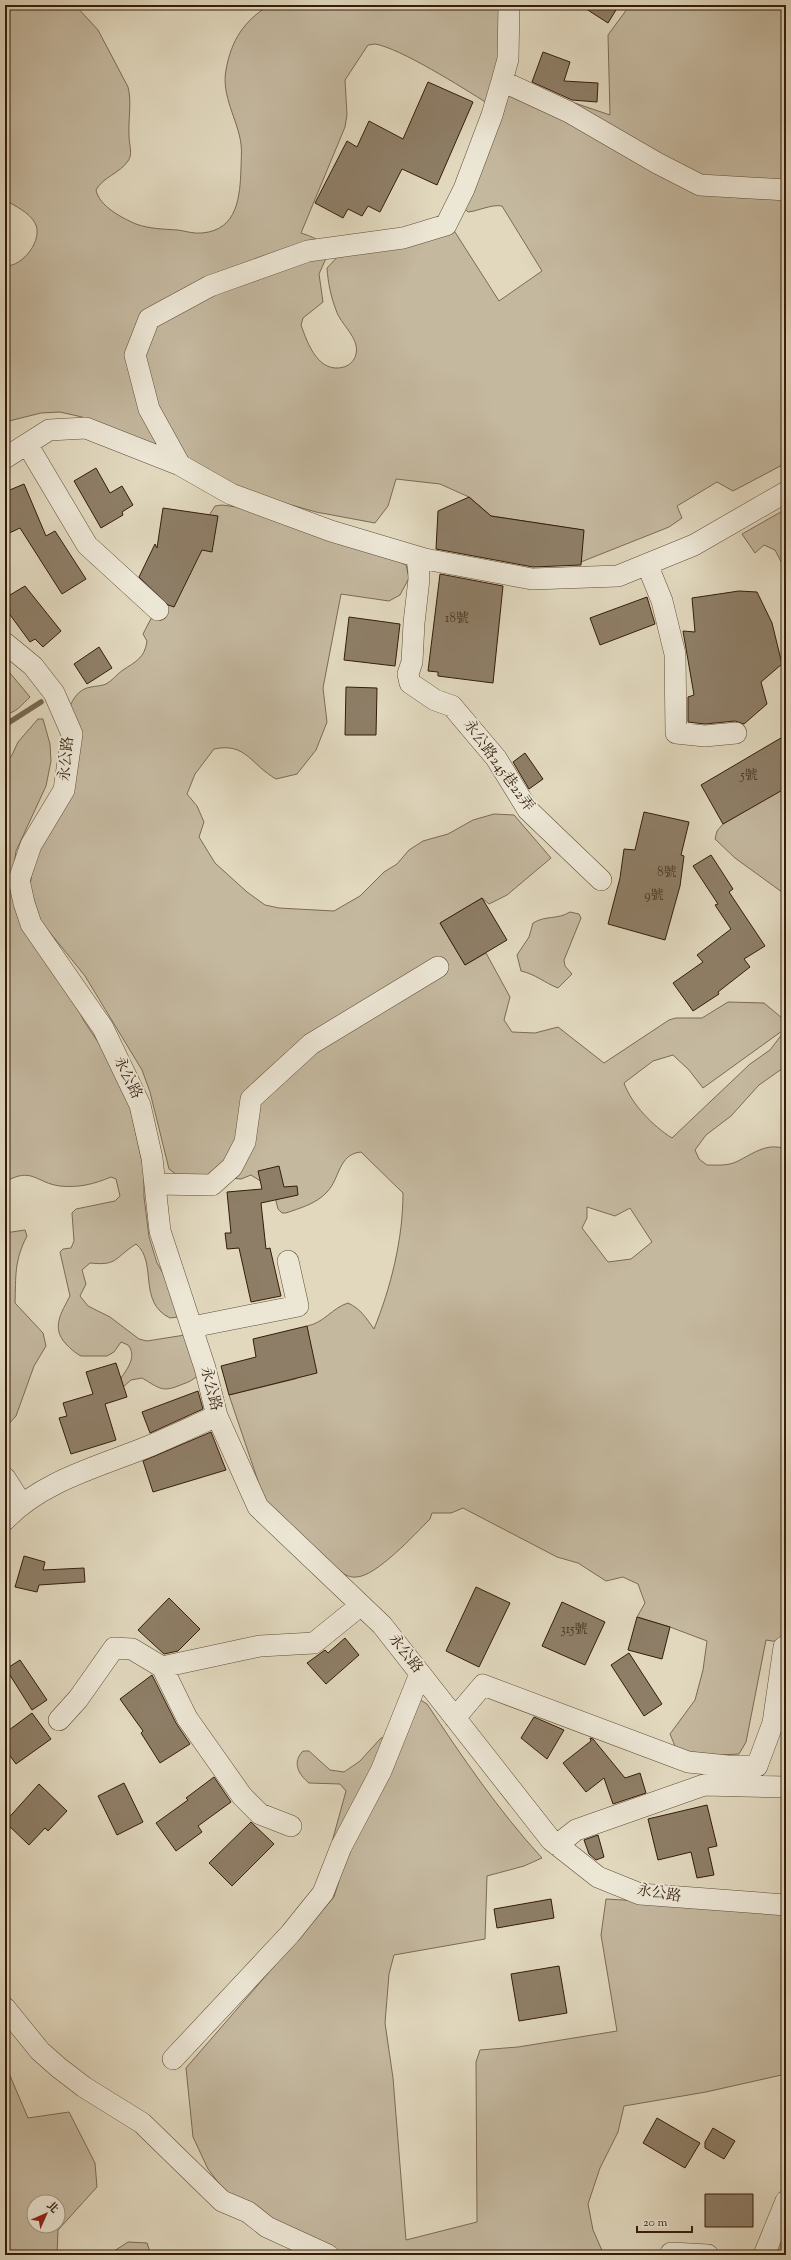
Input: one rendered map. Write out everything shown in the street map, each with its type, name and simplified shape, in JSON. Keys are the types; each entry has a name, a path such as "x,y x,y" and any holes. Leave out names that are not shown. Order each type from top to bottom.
{"street":[{"path":"180,465 149,409 135,355 150,319 210,286 308,251 403,238 446,225 464,189 492,114 502,81 508,59 510,5"},
{"path":"502,81 569,112 657,163 700,185 786,190"},
{"path":"5,458 49,430 86,428 180,465 231,494 331,531 418,557 532,579 618,576 694,544 786,492"},
{"path":"27,444 87,545 158,610"},
{"name":"永公路245巷22弄","path":"418,557 419,579 414,623 412,662 408,674 410,683 435,700 452,706 496,758 528,810 601,880"},
{"path":"647,564 662,601 675,654 676,733 705,736 736,733"},
{"name":"永公路","path":"5,643 33,666 54,693 72,734 64,790 31,845 20,880 24,903 31,924 103,1028 140,1105 152,1158 160,1231 205,1368 217,1416 258,1507 382,1625 551,1840 598,1877 640,1894 786,1905"},
{"path":"155,1184 212,1185 232,1167 245,1142 251,1099 311,1044 438,967"},
{"path":"192,1327 298,1306 288,1260"},
{"path":"5,1520 21,1503 70,1477 148,1446 217,1416"},
{"path":"5,1478 21,1503"},
{"path":"162,1666 260,1646 314,1643 361,1605"},
{"path":"455,1718 484,1685 688,1762 728,1766 757,1766 773,1723 784,1647"},
{"path":"59,1720 78,1699 114,1648 132,1649 162,1666 186,1718 242,1796 260,1814 291,1826"},
{"path":"173,2059 290,1934 323,1892 341,1847 381,1771 420,1674"},
{"path":"557,1845 576,1830 704,1784 786,1787"},
{"path":"5,2008 40,2051 53,2063 84,2087 142,2124 222,2202 248,2212 266,2227 328,2255"},
{"path":"764,2255 786,2201"},
{"path":"671,2252 708,2255"}],"shaded area":[{"path":"5,5 75,5 98,30 128,87 130,99 129,139 131,153 125,165 107,178 96,190 98,196 106,206 124,218 141,226 202,233 223,226 235,210 238,200 241,179 241,147 226,89 226,70 231,50 240,32 253,17 270,5 519,5 510,81 610,115 608,35 630,5 786,5 786,463 733,491 717,482 677,506 682,518 669,527 581,562 583,530 491,516 469,497 440,484 396,479 388,506 375,523 316,512 249,493 157,449 82,417 60,412 41,413 5,422 5,266 19,262 25,257 30,251 37,237 37,229 35,223 29,216 5,200","holes":["375,44 386,47 415,60 487,103 464,208 468,212 494,206 502,206 542,271 499,301 446,218 342,252 327,268 328,279 331,295 338,315 355,342 356,348 355,358 352,362 344,367 335,368 321,362 316,356 307,341 301,325 303,318 323,302 319,274 327,256 323,246 318,240 301,233 345,127 347,115 345,80 368,45"]},
{"path":"222,505 237,507 400,562 406,565 409,578 400,595 389,601 341,594 323,688 327,722 316,750 297,774 276,779 248,756 234,749 225,748 214,749 195,774 187,794 197,806 204,822 199,837 215,863 247,892 265,905 279,908 334,911 360,896 384,872 397,864 409,850 423,841 448,834 473,820 494,814 514,815 551,858 507,895 489,904 482,898 440,923 465,965 486,953 510,997 504,1020 512,1032 535,1033 558,1027 604,1063 669,1020 676,1018 702,1018 728,1002 764,1003 782,1018 782,1031 703,1088 689,1070 673,1055 653,1061 624,1083 632,1099 644,1114 672,1138 750,1064 770,1050 786,1029 786,1066 759,1085 731,1116 706,1135 695,1150 699,1159 707,1165 725,1165 736,1162 766,1148 779,1147 786,1149 786,1643 766,1640 746,1742 739,1754 720,1755 677,1751 670,1734 695,1700 703,1670 707,1641 670,1627 637,1617 645,1603 638,1584 623,1577 606,1581 578,1563 557,1557 463,1508 451,1513 432,1513 430,1519 406,1544 385,1562 364,1575 356,1577 349,1576 339,1571 267,1502 259,1484 229,1395 299,1377 307,1326 323,1319 342,1305 348,1303 356,1308 363,1314 374,1329 386,1296 395,1262 401,1228 403,1193 361,1152 348,1157 340,1168 335,1181 323,1196 308,1205 286,1213 282,1213 278,1209 273,1189 251,1175 241,1179 211,1176 181,1178 169,1169 150,1092 142,1070 85,976 39,919 30,885 36,849 67,792 67,714 70,705 78,693 82,690 106,684 142,656 147,641 143,634 182,559 215,506","holes":["587,1207 615,1216 630,1208 652,1242 631,1259 608,1262 582,1228 587,1218"]},
{"path":"786,509 786,571 775,550 764,545 755,553 742,534"},
{"path":"5,667 30,697 22,705 9,713 5,713"},
{"path":"38,719 43,719 50,744 51,761 46,786 16,851 12,879 84,1021 110,1060 130,1106 144,1171 144,1197 149,1237 157,1263 164,1275 178,1317 170,1318 160,1311 154,1302 146,1261 136,1244 111,1262 99,1264 90,1263 82,1270 86,1284 80,1296 88,1306 110,1317 139,1339 147,1341 185,1335 197,1376 189,1382 166,1389 158,1387 142,1378 131,1380 123,1387 121,1378 129,1366 132,1358 131,1349 128,1345 121,1342 114,1352 107,1356 81,1356 66,1344 61,1338 59,1332 59,1320 63,1308 70,1296 60,1252 63,1249 71,1248 74,1241 72,1213 76,1209 115,1201 120,1196 116,1179 111,1177 80,1186 60,1186 28,1175 22,1175 5,1182 5,764 12,755 18,742"},
{"path":"786,787 786,895 735,858 715,839 717,831 723,824"},
{"path":"570,912 579,914 581,918 564,960 565,966 572,974 558,988 531,974 521,971 517,955 529,937 533,923 542,919 561,916"},
{"path":"25,1230 27,1236 20,1253 16,1269 15,1303 43,1333 46,1346 34,1366 16,1416 5,1428 5,1233"},
{"path":"419,1699 427,1704 496,1802 542,1858 524,1866 487,1876 485,1939 394,1955 389,1974 385,2023 393,2078 406,2240 477,2222 476,2062 480,2050 518,2047 617,2031 601,1935 606,1899 786,1910 786,2074 706,2092 624,2106 618,2132 600,2168 588,2204 593,2230 604,2255 369,2255 367,2252 358,2255 338,2255 314,2247 224,2190 208,2169 193,2137 186,2068 334,1897 339,1881 327,1860 346,1791 340,1784 309,1783 299,1772 297,1764 300,1755 303,1751 309,1751 330,1770 344,1772 360,1761 381,1738 401,1734"},
{"path":"5,2071 8,2071 28,2118 69,2112 95,2163 97,2187 66,2221 66,2194 26,2194 26,2234 58,2234 57,2255 5,2255"},
{"path":"779,2240 786,2244 786,2255 773,2255"},
{"path":"128,2242 147,2243 151,2255 108,2255"}],"building":[{"path":"580,5 619,5 608,23"},
{"path":"543,52 570,62 564,81 598,83 597,102 572,100 532,82"},
{"path":"428,82 473,102 437,185 402,169 380,212 368,206 362,216 348,209 343,218 315,203 347,141 357,147 369,121 403,139"},
{"path":"96,468 110,493 122,486 133,505 122,512 123,515 101,528 74,481"},
{"path":"24,484 46,536 55,531 86,579 62,594 20,528 5,535 5,492"},
{"path":"469,497 491,516 584,530 581,565 533,567 436,549 438,511"},
{"path":"163,508 218,516 212,552 202,550 174,607 168,605 139,577 155,544 157,548"},
{"path":"440,574 503,586 493,683 438,676 438,672 428,671"},
{"path":"25,586 61,631 43,647 35,639 30,642 5,608 5,598"},
{"path":"739,591 757,592 772,623 782,664 761,682 767,704 744,724 735,721 705,724 688,722 688,697 694,695 683,631 695,632 692,598"},
{"path":"647,597 655,624 600,645 590,618"},
{"path":"349,617 400,624 395,666 344,660"},
{"path":"99,647 112,668 87,684 74,664"},
{"path":"346,687 377,688 376,735 345,735"},
{"path":"786,735 786,788 723,824 701,785"},
{"path":"525,753 543,779 529,789 513,762"},
{"path":"644,812 689,822 681,855 684,856 680,886 665,940 608,924 620,878 624,849 635,850"},
{"path":"711,855 733,889 729,892 765,946 744,959 750,967 718,992 719,994 693,1011 673,983 703,962 697,955 731,929 715,905 718,904 693,866"},
{"path":"482,898 507,940 465,965 440,923"},
{"path":"279,1166 284,1187 297,1186 298,1195 261,1203 266,1249 270,1248 281,1296 251,1302 239,1248 227,1249 225,1233 231,1233 227,1192 262,1189 258,1171"},
{"path":"307,1326 317,1373 229,1395 221,1366 256,1357 253,1339"},
{"path":"116,1363 127,1397 105,1404 116,1440 71,1454 59,1418 67,1416 63,1403 93,1394 86,1372"},
{"path":"198,1391 203,1409 150,1433 142,1412"},
{"path":"211,1432 226,1470 153,1492 143,1461"},
{"path":"24,1556 45,1562 43,1570 84,1568 85,1582 39,1585 37,1592 15,1587"},
{"path":"476,1587 510,1603 479,1667 446,1651"},
{"path":"169,1598 200,1629 178,1651 164,1654 138,1630"},
{"path":"562,1602 605,1622 585,1665 542,1646"},
{"path":"637,1617 670,1627 662,1659 628,1650"},
{"path":"345,1638 359,1655 326,1684 307,1663 325,1650 328,1653"},
{"path":"629,1653 662,1704 644,1716 611,1665"},
{"path":"20,1660 47,1700 32,1710 6,1669"},
{"path":"152,1675 176,1723 190,1744 160,1763 141,1733 143,1731 120,1699"},
{"path":"32,1713 51,1739 16,1764 5,1749 5,1733"},
{"path":"534,1717 564,1730 547,1759 521,1738"},
{"path":"590,1738 593,1739 625,1778 640,1773 646,1793 613,1804 604,1778 586,1792 563,1763 591,1741"},
{"path":"214,1777 231,1802 198,1826 202,1832 176,1851 156,1823 188,1800 186,1798"},
{"path":"124,1783 143,1822 117,1835 98,1796"},
{"path":"39,1784 67,1811 48,1831 45,1828 29,1845 5,1822"},
{"path":"707,1805 717,1846 708,1848 714,1875 697,1878 691,1852 658,1860 648,1819"},
{"path":"251,1822 274,1844 232,1886 209,1863"},
{"path":"598,1835 604,1857 596,1860 589,1854 584,1840"},
{"path":"551,1899 554,1918 497,1928 494,1909"},
{"path":"559,1966 567,2013 519,2021 511,1974"},
{"path":"657,2118 700,2143 685,2168 643,2143"},
{"path":"713,2128 735,2141 724,2159 705,2148 705,2142"},
{"path":"705,2194 753,2194 753,2227 705,2227"}],"waterway":[{"path":"5,725 41,702"}]}
